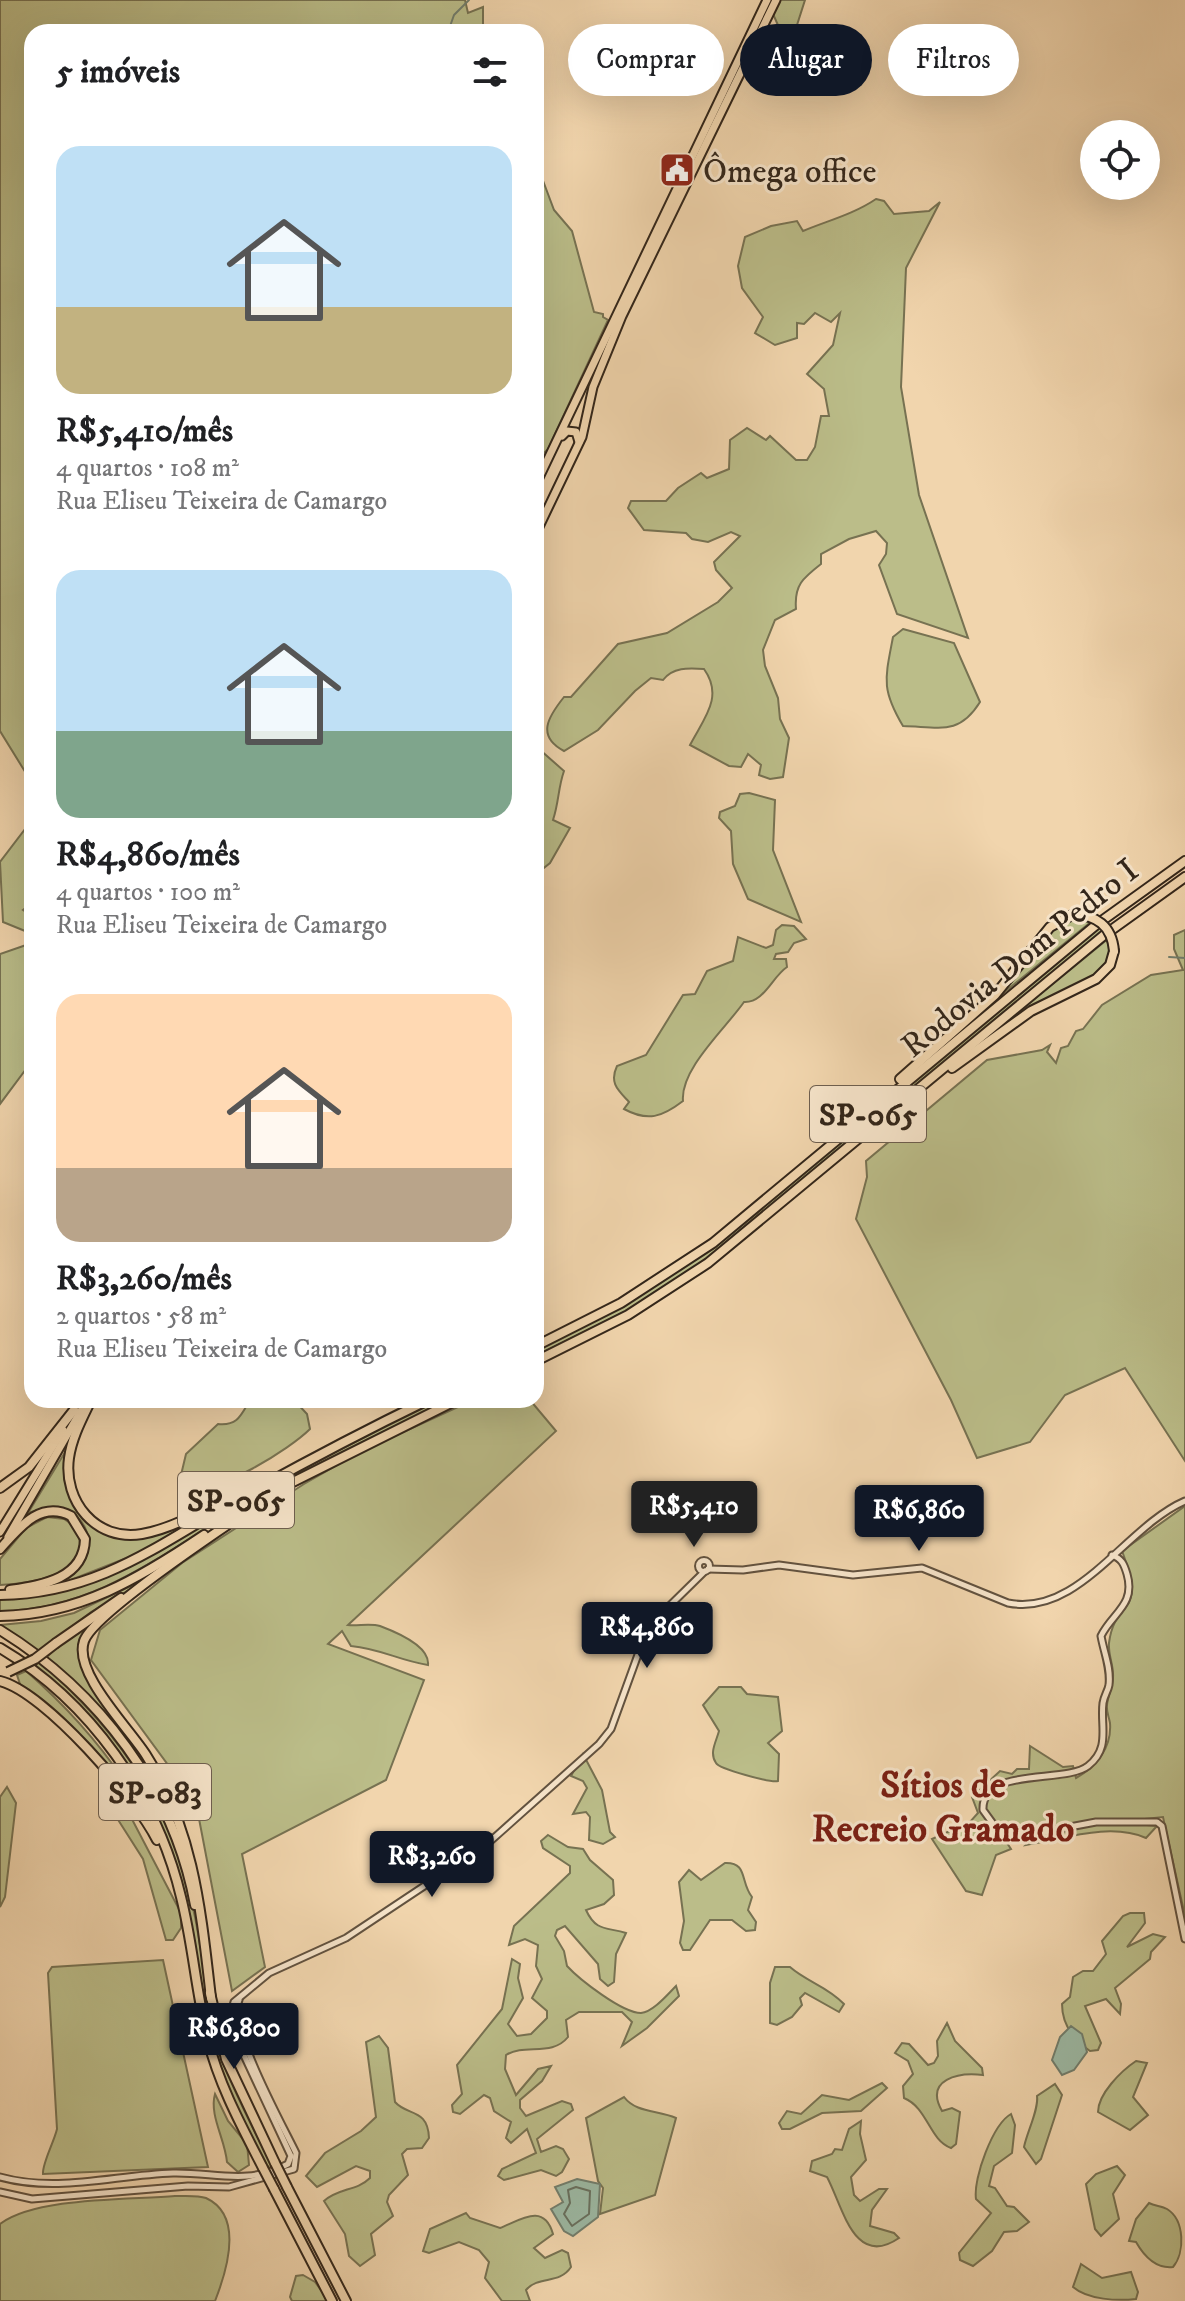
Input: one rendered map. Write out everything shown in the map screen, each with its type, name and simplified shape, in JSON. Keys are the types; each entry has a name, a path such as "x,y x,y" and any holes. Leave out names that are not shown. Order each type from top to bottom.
{"highway":[{"name":"Rodovia Dom Pedro I","path":"544,1342 621,1303 694,1256 1096,925 1185,861"},
{"name":"Rodovia Dom Pedro I","path":"544,1357 628,1315 708,1263 1103,936 1185,877"},
{"path":"843,1135 884,1093 995,995 1050,927 1072,915 1088,916 1102,923 1111,934 1114,951 1110,965 1096,979 1019,1018 884,1118"},
{"path":"86,1408 72,1444 69,1481 74,1498 89,1520 117,1534 153,1531 324,1451"},
{"name":"SP-065","path":"0,1593 64,1588 127,1566 324,1451 412,1408"},
{"name":"SP-065","path":"0,1616 51,1611 106,1593 157,1567 290,1483 441,1408"},
{"path":"0,1488 29,1467 74,1410"},
{"path":"211,1998 197,1881 180,1822 152,1765 91,1679 82,1655 84,1640 96,1623 290,1483"},
{"path":"0,1549 26,1521 49,1511 71,1516 85,1539 79,1562 66,1575 35,1586 0,1593"},
{"path":"4,1674 35,1659 90,1616 153,1580"},
{"name":"SP-083","path":"0,1630 94,1707 125,1744 151,1784 188,1870 211,1998 222,2046 236,2086 346,2301"},
{"name":"SP-083","path":"0,1648 65,1697 120,1761 164,1844 186,1921 212,2054 229,2099 332,2301"},
{"path":"0,1681 28,1695 123,1787 162,1852 186,1921"}],"main road":[{"path":"544,468 767,0"},
{"path":"544,516 579,444 593,387 622,316 776,0"},
{"path":"558,440 571,431 579,437 579,444"},
{"path":"0,1549 84,1408"},
{"path":"0,1532 74,1410"}],"street":[{"path":"0,2192 24,2199 246,2184 286,2173 296,2167 296,2153 284,2135 246,2056 236,2006 242,1996 269,1973 362,1929 486,1845 599,1744 611,1729 648,1627 707,1570 743,1570 779,1565 853,1575 922,1568 1008,1603 1023,1604 1074,1590 1112,1555 1185,1501"},
{"path":"1112,1555 1124,1563 1131,1588 1125,1605 1101,1634 1109,1682 1103,1703 1105,1727 1101,1747 1089,1765 1081,1770 1015,1781 991,1789 984,1799 983,1810 999,1832 1011,1838 1096,1822 1157,1822 1162,1826 1185,1939"},
{"path":"0,2177 42,2186 175,2173 233,2179 285,2166 291,2156 284,2135"},
{"path":"148,2175 149,2189"}],"green space":[{"path":"0,0 465,0 468,13 483,7 483,24 24,24 24,770 0,731"},
{"path":"779,0 805,0 797,24 777,24 773,14"},
{"path":"544,183 554,210 572,231 594,312 603,314 608,320 544,453"},
{"path":"876,199 884,201 894,214 929,211 940,202 906,268 901,387 919,495 968,638 897,614 879,565 886,554 887,543 876,531 849,539 821,554 821,564 798,588 796,609 775,620 763,650 765,666 778,698 780,719 789,738 783,777 770,779 759,775 761,765 748,754 741,767 729,766 690,745 712,698 710,679 704,669 676,671 663,680 651,678 598,730 564,751 555,745 547,733 553,712 564,697 571,697 618,644 667,633 718,602 732,588 716,570 714,562 740,536 731,532 708,542 692,539 686,533 644,530 628,508 631,501 666,501 678,488 701,473 707,478 729,469 730,440 747,428 766,440 770,436 796,460 807,460 815,447 821,416 829,416 824,389 807,374 833,345 840,313 831,322 815,313 804,324 797,323 797,338 775,345 755,333 763,317 742,288 738,266 745,237 771,226 797,221 803,231"},
{"path":"903,629 954,643 980,702 972,713 956,725 938,728 903,726 891,702 887,683 893,637"},
{"path":"544,753 564,771 553,820 570,828 544,868"},
{"path":"749,793 775,800 773,850 801,922 748,899 733,864 731,831 719,818 720,812 735,806 740,794"},
{"path":"24,830 24,931 3,922 0,862"},
{"path":"1073,919 1092,921 991,1003 1052,931"},
{"path":"782,925 794,926 806,939 794,943 788,952 776,954 774,959 786,959 787,967 762,994 744,1002 706,1049 689,1076 683,1101 655,1116 624,1109 629,1102 614,1082 617,1066 646,1055 683,995 695,994 707,971 733,961 738,937 766,948 773,945 776,930"},
{"path":"1100,926 1105,931 708,1259 638,1305 544,1352 544,1346 635,1299 711,1249"},
{"path":"1185,930 1185,1461 1125,1368 1065,1395 1030,1442 977,1458 951,1400 856,1219 867,1177 866,1161 987,1060 1042,1050 1050,1045 1047,1052 1056,1063 1061,1048 1068,1046 1076,1031 1083,1029 1102,1005 1151,975 1183,970 1174,949 1174,935"},
{"path":"1109,938 1109,959 1097,974 1005,1023"},
{"path":"24,946 24,1072 0,1104 0,954"},
{"path":"245,1408 301,1408 307,1414 310,1429 287,1448 235,1477 202,1488 190,1487 181,1475 186,1454 218,1424 230,1423"},
{"path":"419,1408 432,1408 253,1499 133,1573 102,1588 36,1608 0,1611 0,1599 66,1590 124,1568"},
{"path":"456,1408 537,1408 556,1431 348,1625 376,1625 403,1636 424,1652 428,1665 351,1646 342,1631 328,1644 424,1680 386,1780 242,1854 265,1967 232,1991 196,1803 91,1660 100,1630 182,1563 304,1484 362,1451"},
{"path":"70,1444 67,1454 80,1513 124,1538 217,1506 147,1550 58,1585 84,1561 89,1544 85,1528 75,1515 59,1508 28,1513"},
{"path":"1185,1506 1185,1916 1163,1817 1115,1822 1157,1826 1146,1838 1132,1833 1102,1832 1026,1845 1036,1836 1105,1823 1034,1833 1007,1833 1005,1840 1011,1849 996,1855 982,1895 966,1891 932,1839 970,1822 978,1813 972,1797 1000,1771 1012,1774 1017,1769 1029,1769 1030,1746 1063,1767 1073,1766 1076,1778 1101,1756 1110,1732 1107,1707 1113,1670 1109,1643 1112,1628 1131,1598 1132,1587 1122,1551"},
{"path":"47,1517 64,1519 78,1533 80,1545 77,1556 70,1565 49,1577 0,1585 0,1559 26,1528"},
{"path":"162,1571 91,1612 38,1652 0,1625 41,1621 74,1613"},
{"path":"99,1616 86,1631 80,1646 83,1670 156,1775 182,1838 155,1786 125,1740 89,1697 47,1657 72,1632"},
{"path":"40,1662 96,1717 140,1776 158,1808 173,1842 195,1917 219,2049 272,2166 267,2169 242,2121 214,2053 171,1856 109,1743 33,1667"},
{"path":"26,1671 89,1734 140,1806 107,1765 21,1687 17,1675"},
{"path":"719,1687 741,1687 747,1694 778,1697 782,1731 768,1743 779,1754 778,1781 746,1775 716,1763 713,1751 719,1731 703,1705"},
{"path":"583,1754 602,1790 610,1832 615,1837 603,1844 589,1840 590,1817 586,1812 573,1814 587,1788 583,1781 571,1776"},
{"path":"112,1781 181,1913 181,1928 173,1940 166,1940 143,1859 108,1804 106,1790"},
{"path":"7,1787 16,1803 5,1897 0,1907 0,1797"},
{"path":"548,1835 568,1847 583,1849 590,1860 613,1880 614,1895 604,1904 586,1910 598,1925 626,1933 616,1954 614,1982 608,1986 600,1979 598,1964 565,1926 557,1930 555,1936 564,1951 567,1966 601,1994 633,2012 650,2009 676,1986 679,1996 647,2028 622,2046 632,2022 622,2012 579,2012 566,2020 568,2037 562,2043 506,2055 505,2069 516,2095 538,2069 551,2066 542,2081 520,2100 520,2108 526,2116 562,2101 571,2104 573,2110 537,2139 541,2152 556,2146 563,2149 569,2159 562,2172 556,2176 541,2170 504,2180 498,2176 502,2169 536,2153 527,2129 511,2143 506,2138 511,2122 494,2111 490,2098 484,2095 460,2114 453,2112 452,2105 462,2094 457,2065 502,2009 512,1959 520,1964 518,1978 523,1998 508,2024 517,2036 531,2034 547,2018 547,2011 532,1998 542,1979 536,1966 538,1945 525,1939 509,1945 514,1926 570,1873 570,1866 543,1848 541,1841"},
{"path":"725,1863 737,1866 743,1874 752,1897 748,1910 756,1922 755,1930 746,1931 732,1920 710,1920 690,1950 683,1950 680,1943 684,1921 679,1882 689,1870 701,1880"},
{"path":"1144,1913 1145,1923 1127,1947 1153,1934 1165,1937 1151,1952 1150,1959 1115,1988 1121,2004 1120,2014 1106,1999 1085,2006 1101,2043 1098,2050 1090,2051 1070,2031 1062,2004 1070,1997 1073,1977 1083,1971 1093,1971 1106,1954 1102,1941 1123,1916"},
{"path":"163,1960 208,2167 43,2174 57,2129 48,1973 52,1967"},
{"path":"775,1967 790,1967 844,2004 839,2012 805,1993 800,1998 802,2005 792,2017 777,2025 770,2023 770,1983"},
{"path":"947,2023 955,2041 982,2068 983,2075 955,2077 947,2080 937,2091 942,2111 952,2108 960,2112 956,2144 951,2148 938,2138 918,2109 904,2098 903,2086 913,2074 908,2061 895,2053 902,2043 909,2044 928,2065 934,2063 938,2056 937,2041"},
{"path":"379,2036 388,2048 395,2102 421,2117 428,2128 429,2138 422,2148 407,2149 402,2154 408,2175 389,2195 387,2202 393,2216 371,2234 375,2255 360,2266 349,2256 345,2234 324,2201 365,2182 370,2178 370,2171 356,2166 317,2187 306,2176 325,2153 361,2131 376,2117 366,2042"},
{"path":"1136,2061 1147,2063 1133,2097 1148,2115 1130,2130 1098,2112 1106,2091"},
{"path":"882,2083 887,2088 861,2111 822,2113 790,2129 782,2129 779,2123 787,2111 801,2114 822,2095 849,2100"},
{"path":"1055,2084 1062,2095 1041,2159 1036,2164 1024,2147 1037,2096"},
{"path":"215,2094 228,2121 247,2144 249,2165 238,2172 227,2162 214,2110"},
{"path":"624,2097 641,2109 676,2118 655,2195 600,2214 603,2188 598,2181 586,2118"},
{"path":"1011,2114 1015,2125 1012,2153 994,2166 989,2186 995,2188 1007,2206 1014,2207 1029,2222 1017,2231 1004,2232 992,2251 973,2266 960,2260 959,2253 991,2213 976,2199 978,2178 991,2140"},
{"path":"861,2121 860,2134 866,2160 851,2177 854,2195 860,2201 879,2189 887,2189 872,2210 870,2226 894,2233 899,2238 884,2246 871,2246 861,2240 845,2218 827,2177 810,2171 812,2161 832,2154 835,2149 842,2150 849,2129"},
{"path":"1117,2166 1125,2175 1113,2194 1119,2219 1101,2236 1095,2229 1086,2184 1096,2174"},
{"path":"175,2196 206,2198 218,2206 225,2218 229,2246 224,2276 215,2301 0,2301 0,2224 16,2215 59,2204"},
{"path":"1149,2203 1167,2209 1180,2228 1180,2254 1173,2267 1155,2264 1136,2242 1129,2241 1136,2219"},
{"path":"466,2213 470,2218 500,2228 531,2216 544,2219 553,2234 534,2248 545,2258 562,2250 568,2253 571,2267 561,2276 531,2285 526,2290 530,2301 502,2301 485,2278 489,2262 479,2250 459,2242 429,2253 423,2251 430,2229"},
{"path":"1081,2264 1102,2278 1131,2272 1138,2292 1136,2299 1103,2299 1079,2291 1073,2287"},
{"path":"303,2275 315,2282 329,2301 292,2301 290,2297 296,2276"}],"water":[{"path":"1071,2026 1082,2034 1087,2052 1074,2070 1062,2075 1052,2060 1060,2037"},
{"path":"577,2179 600,2184 598,2217 573,2236 564,2231 551,2209 563,2202 555,2187"}],"waterway":[{"path":"451,24 454,15 469,0"},
{"path":"1169,957 1185,958"}],"place":[{"name":"Ômega office","path":"677,170"}],"district":[{"name":"Sítios de Recreio Gramado","path":"943,1806"}]}
